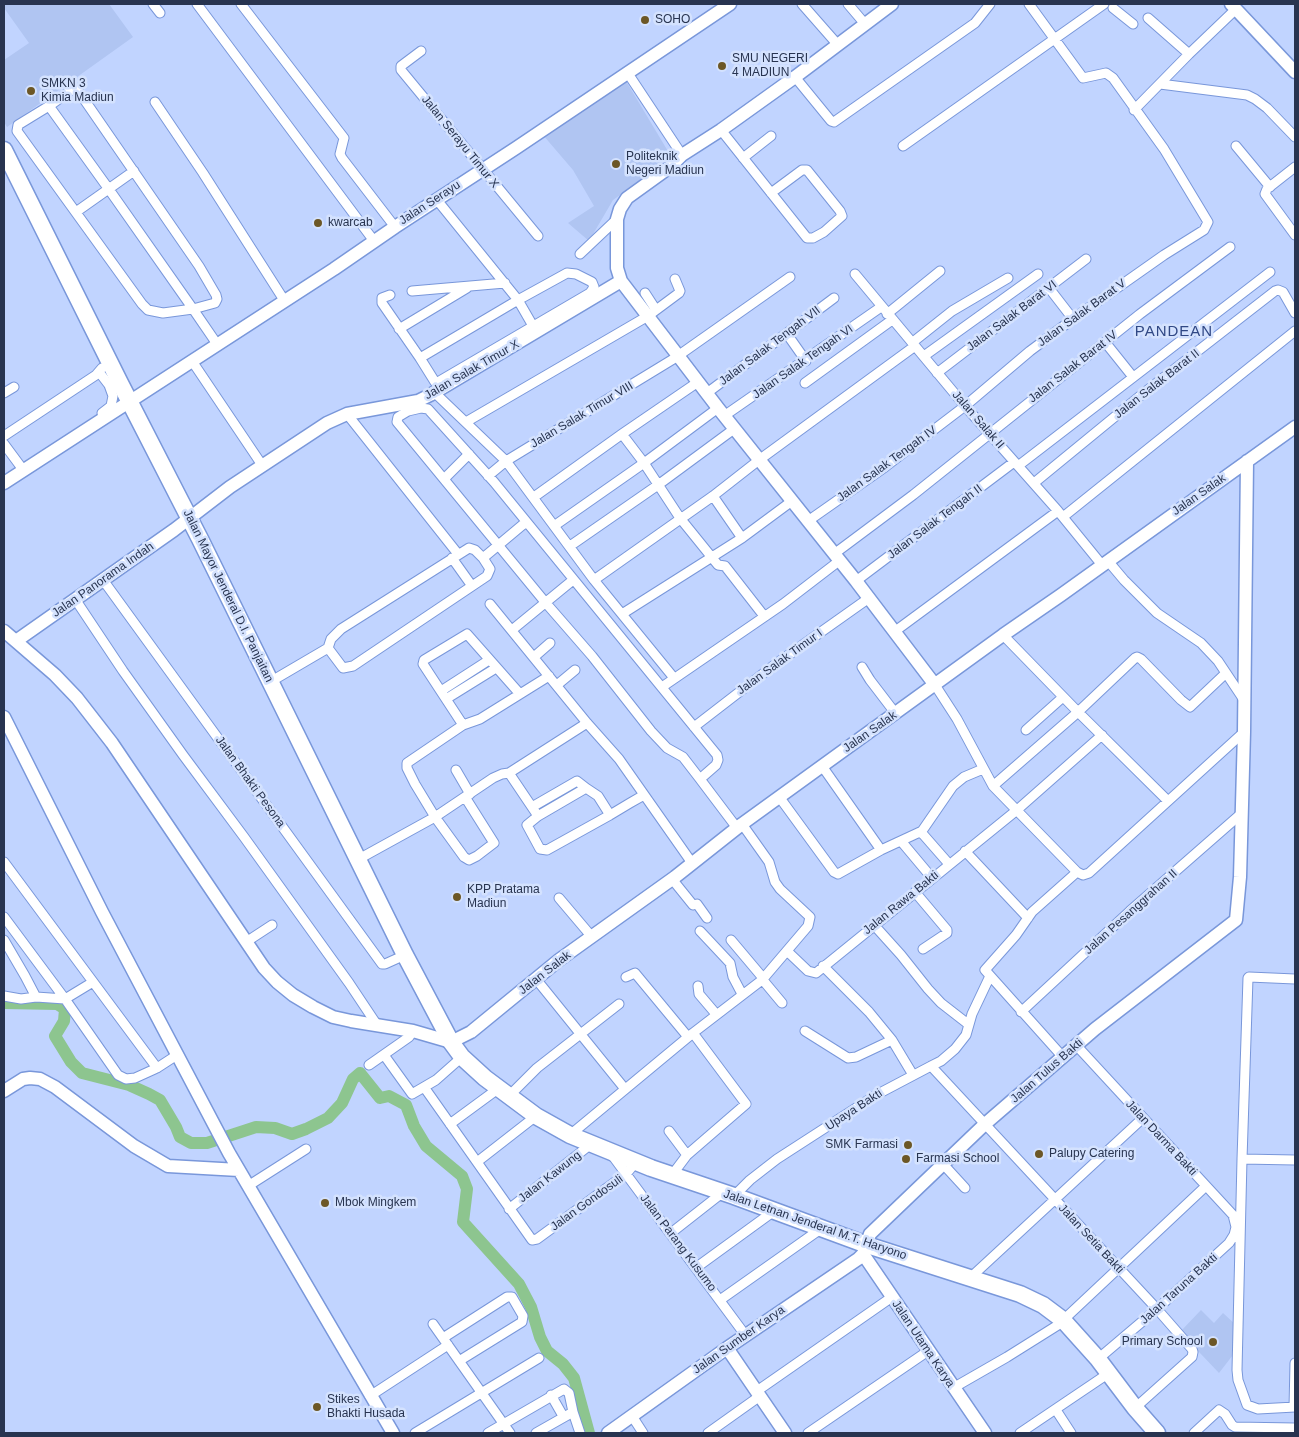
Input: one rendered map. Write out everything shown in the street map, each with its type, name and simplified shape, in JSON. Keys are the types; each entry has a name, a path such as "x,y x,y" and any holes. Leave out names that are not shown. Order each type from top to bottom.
{"highway":[{"name":"Jalan Mayor Jenderal D.I. Panjaitan","path":"4,150 103,366 130,402 190,519 357,860 450,1042"},
{"name":"Jalan Letnan Jenderal M.T. Haryono","path":"450,1042 474,1068 536,1116 570,1135 610,1152 631,1168 672,1175 822,1228 865,1250 970,1278 1043,1304 1064,1320 1098,1359 1155,1433"}],"street":[{"path":"153,4 160,13"},
{"path":"197,4 374,241"},
{"path":"241,4 344,138 340,154 342,158 394,227"},
{"name":"Jalan Serayu","path":"4,483 22,468 130,402 730,4"},
{"path":"802,4 838,45"},
{"path":"848,4 865,24"},
{"path":"892,4 795,77 721,130 682,155 627,198 620,209 617,220 619,276 652,313 678,356 856,581 935,685 957,720 993,786 1077,872 1089,873 1244,732"},
{"path":"795,77 831,121 834,122 975,23 990,4"},
{"path":"1029,4 1083,78 1106,73 1113,78 1134,110 1234,6 1295,72"},
{"path":"903,146 1055,39 1110,5 1133,24"},
{"path":"1148,18 1189,54"},
{"name":"Jalan Serayu Timur X","path":"421,51 401,66 401,70 538,236"},
{"path":"627,72 682,155"},
{"path":"1160,84 1247,95 1267,108 1295,137"},
{"path":"74,89 77,89 199,266 216,295 215,303 193,309 163,313 148,310 142,304 16,129 18,125 49,106 74,89"},
{"path":"154,102 203,172 284,300"},
{"path":"49,106 216,344"},
{"name":"Jalan Salak Barat V","path":"965,406 1030,351 1207,225 1164,149 1134,110"},
{"path":"721,130 771,193 810,239 824,232 842,216 807,170 802,170 771,193"},
{"path":"743,158 771,136"},
{"path":"1236,146 1270,187"},
{"path":"1295,167 1266,190 1265,194 1295,235"},
{"path":"76,212 134,171"},
{"path":"437,200 518,300 533,326"},
{"path":"580,254 617,220"},
{"name":"Jalan Salak Barat IV","path":"662,687 783,604 989,434 1140,314 1230,247"},
{"name":"Jalan Salak Barat VI","path":"938,373 1086,259"},
{"path":"805,383 940,271"},
{"name":"Jalan Salak Tengah II","path":"856,581 1134,377 1270,272"},
{"path":"390,295 384,297 381,301 435,382 438,382 590,293 594,283 576,274 567,273 420,358"},
{"name":"Jalan Salak II","path":"855,274 886,314 1060,514 1105,563 1157,613 1201,643 1218,661 1244,700"},
{"path":"924,356 1038,274"},
{"name":"Jalan Salak Timur X","path":"190,519 230,487 327,423 347,414 418,401 619,276"},
{"name":"Jalan Salak Timur VIII","path":"488,476 506,461 678,356 790,277"},
{"path":"594,580 714,496 914,344 952,311 1008,278"},
{"path":"466,422 652,313 680,292 675,279"},
{"path":"412,291 469,287 502,280"},
{"path":"399,329 469,287"},
{"path":"1049,288 1073,319"},
{"name":"Jalan Salak Barat II","path":"1034,483 1145,392 1275,291 1283,292 1295,313"},
{"path":"645,293 652,313"},
{"name":"Jalan Salak Tengah VII","path":"707,393 834,298"},
{"name":"Jalan Salak Tengah VI","path":"554,526 721,412 886,314"},
{"path":"894,632 1060,514 1295,331"},
{"path":"787,334 806,361"},
{"path":"1105,342 1134,377"},
{"path":"192,361 262,465"},
{"path":"4,436 103,366 113,399 111,406 22,468 4,444"},
{"path":"534,498 698,382"},
{"path":"4,394 14,387"},
{"path":"435,392 506,461 594,580 674,678"},
{"name":"Jalan Salak Tengah IV","path":"808,522 885,467 965,406"},
{"path":"570,1135 690,1035 763,979 808,926 810,917 780,889 775,882 769,862 700,779 681,755 667,748 545,602 397,422 398,417 408,411 421,408 428,409 488,476 718,758 716,765 700,779"},
{"path":"347,414 455,556 472,586"},
{"name":"Jalan Salak","path":"450,1042 471,1032 536,979 672,879 739,826 1295,427"},
{"path":"570,546 734,429"},
{"path":"622,434 644,463 680,518 718,565 725,566 764,616"},
{"path":"444,479 469,454"},
{"path":"1242,813 1247,461"},
{"path":"714,496 742,538"},
{"path":"622,614 712,558 792,501"},
{"name":"Jalan Panorama Indah","path":"16,641 190,519"},
{"path":"483,558 526,522"},
{"path":"270,682 328,648 331,639 342,630 469,548 475,550 483,558 490,569 487,576 353,666 342,668 328,648"},
{"name":"Jalan Bhakti Pesona","path":"103,580 382,964 405,955"},
{"path":"512,630 573,580"},
{"name":"Jalan Salak Timur I","path":"694,727 773,666 868,598"},
{"path":"75,599 129,679 244,836 377,1025"},
{"path":"490,604 586,722 619,758 692,863"},
{"path":"4,631 55,675 77,698 112,743 246,942 276,982 293,995 333,1017 414,1031 450,1042"},
{"path":"463,724 423,664 424,660 467,634 520,694"},
{"path":"1003,635 1062,697 1168,801"},
{"path":"534,657 550,643"},
{"path":"993,786 1078,712 1137,657 1190,707 1226,673"},
{"path":"441,691 489,660"},
{"path":"862,667 896,714"},
{"path":"446,699 496,668"},
{"path":"557,685 575,670"},
{"path":"456,770 494,841 493,846 477,856 466,859 435,817 406,765 414,757 463,724 480,719 549,676"},
{"path":"1026,730 1062,697"},
{"path":"4,717 102,912 224,1144 393,1433"},
{"path":"357,860 435,817 497,776 508,773 586,722"},
{"name":"Jalan Rawa Bakti","path":"823,966 1016,810 1102,735"},
{"path":"822,766 881,850"},
{"path":"780,798 835,874 844,872 881,850 921,832 953,786 968,774 983,769"},
{"path":"508,773 538,816"},
{"path":"532,806 577,781 598,796 610,815"},
{"path":"586,788 528,823 527,825 540,849 546,851 644,795"},
{"name":"Jalan Tulus Bakti","path":"865,1250 870,1234 985,1124 1062,1056 1234,924 1238,918 1242,813"},
{"name":"Jalan Pesanggrahan II","path":"1021,1012 1130,911 1242,813"},
{"path":"921,832 949,864"},
{"path":"901,841 932,878"},
{"path":"966,851 1028,918"},
{"path":"4,862 157,1068"},
{"path":"1062,1056 985,970 986,966 1016,935 1032,912 1077,872"},
{"path":"672,879 693,905 697,904 707,918"},
{"path":"915,892 947,930 947,933 923,949"},
{"path":"559,898 592,937"},
{"path":"4,917 118,1075 130,1080 157,1068 177,1055"},
{"path":"246,942 272,924"},
{"path":"874,925 928,990 968,1024"},
{"path":"700,931 730,963 733,977 742,994"},
{"path":"4,940 36,998"},
{"path":"731,940 782,1003"},
{"path":"787,951 812,973 823,966 869,1012 892,1040 912,1075"},
{"path":"626,977 635,973 690,1035 746,1104 687,1155 672,1175"},
{"name":"Upaya Bakti","path":"671,1233 750,1180 777,1159 876,1094 931,1066 955,1049 964,1037 990,976"},
{"path":"1295,979 1248,978 1237,1370 1238,1380 1246,1405 1258,1409 1294,1407 1295,1363"},
{"path":"536,979 625,1089"},
{"path":"4,996 21,999 65,999 94,982"},
{"path":"698,986 699,994 716,1014"},
{"path":"450,1124 504,1092 619,1004"},
{"path":"805,1030 848,1058 856,1058 892,1040"},
{"path":"369,1065 409,1037 414,1031"},
{"name":"Jalan Darma Bakti","path":"1076,1045 1233,1215 1236,1227 1234,1235"},
{"path":"384,1055 411,1094 424,1087 462,1057"},
{"name":"Jalan Setia Bakti","path":"931,1066 1192,1349 1193,1354 1135,1408"},
{"path":"4,1091 23,1079 40,1080 55,1087 134,1146 168,1166 240,1170"},
{"path":"424,1087 509,1209"},
{"path":"477,1162 536,1116"},
{"path":"970,1278 1143,1118"},
{"path":"669,1131 687,1155"},
{"name":"Jalan Kawung","path":"509,1209 592,1144"},
{"path":"248,1186 306,1150"},
{"path":"1242,1159 1295,1160"},
{"path":"943,1164 965,1188"},
{"name":"Jalan Gondosuli","path":"509,1209 530,1239 535,1240 631,1168"},
{"name":"Jalan Parang Kusumo","path":"631,1168 671,1233 746,1336"},
{"path":"953,1388 1007,1357 1064,1320 1206,1186"},
{"path":"697,1267 774,1211"},
{"path":"720,1300 822,1228"},
{"name":"Jalan Taruna Bakti","path":"1098,1359 1108,1353 1157,1309 1229,1242 1234,1235"},
{"name":"Jalan Utama Karya","path":"865,1250 892,1297 984,1433"},
{"name":"Jalan Sumber Karya","path":"608,1433 865,1250"},
{"path":"370,1396 507,1297 512,1297 523,1316 522,1322 459,1361"},
{"path":"708,1433 892,1297"},
{"path":"433,1324 510,1433"},
{"path":"727,1348 785,1433"},
{"path":"808,1433 928,1351"},
{"path":"415,1433 539,1358"},
{"path":"1020,1433 1109,1373"},
{"path":"488,1433 566,1389 569,1393 580,1433"},
{"path":"551,1396 563,1416"},
{"path":"1056,1410 1071,1433"},
{"path":"1194,1433 1219,1410 1225,1414 1234,1427 1295,1428"},
{"path":"536,1433 573,1412"},
{"path":"632,1416 643,1433"}],"shaded area":[{"name":"SMKN 3 Kimia Madiun","path":"4,4 109,4 133,37 7,127 4,122 4,60 29,43 4,8"},
{"name":"Politeknik Negeri Madiun","path":"626,81 672,158 613,200 589,241 568,223 594,206 573,170 543,135"},
{"name":"Primary School","path":"1201,1310 1214,1323 1223,1313 1236,1325 1236,1351 1219,1373 1180,1332"}],"waterway":[{"path":"4,1003 57,1004 65,1009 64,1021 55,1036 71,1062 82,1073 129,1085 160,1100 180,1137 191,1143 207,1143 256,1127 275,1128 292,1134 306,1129 328,1118 342,1103 353,1079 360,1073 380,1098 389,1096 406,1105 414,1126 426,1146 462,1176 467,1189 463,1222 519,1284 531,1307 540,1337 547,1351 563,1364 574,1378 589,1433"}],"place":[{"name":"SOHO","path":"645,20"},
{"name":"SMU NEGERI 4 MADIUN","path":"722,66"},
{"name":"SMKN 3 Kimia Madiun","path":"31,91"},
{"name":"Politeknik Negeri Madiun","path":"616,164"},
{"name":"kwarcab","path":"318,223"},
{"name":"KPP Pratama Madiun","path":"457,897"},
{"name":"SMK Farmasi","path":"908,1145"},
{"name":"Palupy Catering","path":"1039,1154"},
{"name":"Farmasi School","path":"906,1159"},
{"name":"Mbok Mingkem","path":"325,1203"},
{"name":"Primary School","path":"1213,1342"},
{"name":"Stikes Bhakti Husada","path":"317,1407"}],"district":[{"name":"PANDEAN","path":"1174,332"}]}
